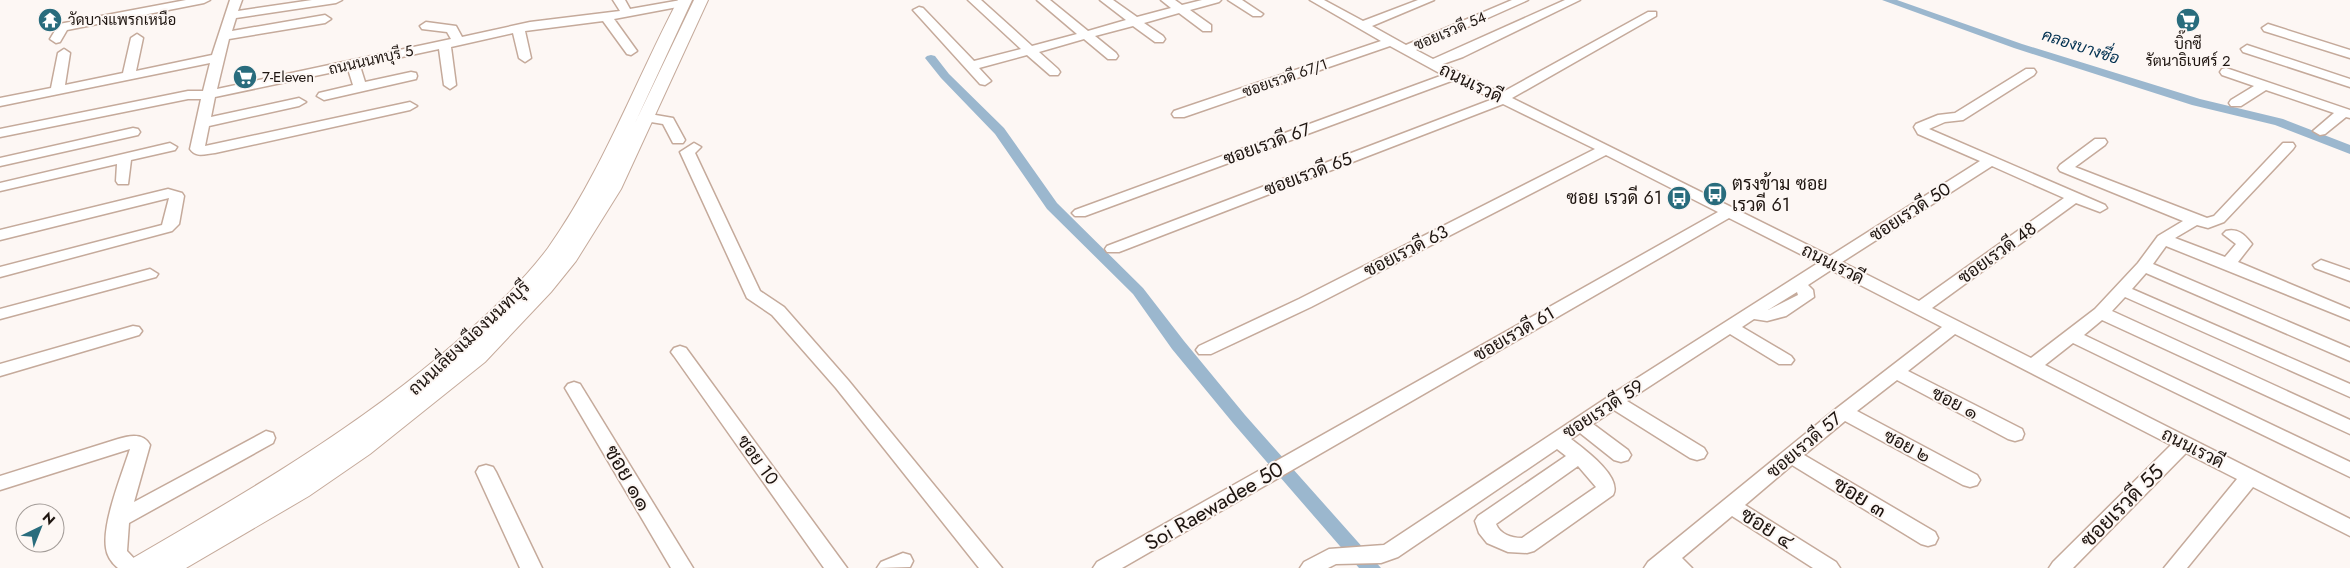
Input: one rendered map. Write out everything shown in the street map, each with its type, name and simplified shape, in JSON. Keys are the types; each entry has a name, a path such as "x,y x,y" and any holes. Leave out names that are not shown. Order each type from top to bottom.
{"main road":[{"name":"ถนนเลี่ยงเมืองนนทบุรี","path":"166,568 241,526 362,448 477,356 544,288 569,258 612,189 644,117 690,1"},
{"name":"ถนนเลี่ยงเมืองนนทบุรี","path":"137,568 325,455 383,415 440,369 509,304 555,252 596,185 690,1"}],"street":[{"path":"56,39 63,27 204,0"},
{"path":"236,0 233,15 217,58 197,149 202,151 410,106"},
{"path":"233,15 336,0"},
{"path":"619,0 628,13"},
{"path":"974,0 1054,72"},
{"path":"1043,0 1112,56"},
{"path":"1106,0 1158,39"},
{"path":"1167,0 1208,28"},
{"path":"971,66 1215,0"},
{"path":"1234,0 1257,14"},
{"name":"ถนนเรวดี","path":"1316,0 1432,64 1730,211 2350,528"},
{"path":"1361,26 1428,0"},
{"name":"ซอยเรวดี 54","path":"1405,50 1522,0"},
{"path":"1432,64 1459,54 1574,0"},
{"name":"ถนนนนทบุรี 5","path":"0,133 188,95 208,95 518,28 606,17 690,1"},
{"path":"920,10 985,81"},
{"name":"ซอยเรวดี 65","path":"1113,250 1503,99 1652,14"},
{"path":"606,17 631,51"},
{"path":"224,36 325,19"},
{"path":"426,26 452,29 450,42 450,85"},
{"path":"518,28 525,58"},
{"path":"2268,28 2350,54"},
{"path":"129,76 137,38"},
{"name":"ซอยเรวดี 67/1","path":"1179,114 1390,42"},
{"path":"2247,49 2350,83"},
{"path":"57,91 64,53"},
{"path":"0,102 217,58"},
{"path":"353,64 360,87"},
{"path":"2030,72 1958,117 1942,118 1922,127 1923,131 2100,208"},
{"path":"2226,72 2347,113"},
{"name":"ซอยเรวดี 67","path":"1080,213 1454,75"},
{"path":"324,96 411,76"},
{"path":"2236,103 2264,85"},
{"path":"202,123 299,102"},
{"path":"2320,131 2347,113"},
{"path":"644,117 668,121 686,143 687,152 753,294 778,310 842,384 991,568"},
{"path":"0,162 133,132"},
{"path":"2100,142 2065,168 2195,220 2208,223 2219,219 2288,146"},
{"path":"0,187 170,147"},
{"name":"ซอยเรวดี 63","path":"1206,350 1305,303 1606,149"},
{"path":"123,181 124,158"},
{"name":"ซอยเรวดี 50","path":"1830,262 1990,161"},
{"path":"0,235 168,193 177,196 171,224 167,228 0,272"},
{"name":"ซอยเรวดี 48","path":"1920,308 2074,198"},
{"name":"ซอยเรวดี 61","path":"1298,458 1730,211"},
{"path":"2032,366 2101,313 2144,266 2163,239 2195,220"},
{"path":"2228,264 2244,244 2244,241 2231,234"},
{"path":"2163,239 2350,315"},
{"name":"ซอยเรวดี 59","path":"1312,568 1328,558 1367,556 1391,551 1614,401 1830,262"},
{"path":"2321,265 2350,276"},
{"path":"2144,266 2350,355"},
{"path":"0,314 150,274"},
{"path":"2122,290 2350,391"},
{"path":"2101,313 2350,428"},
{"name":"ซอยเรวดี 57","path":"1668,565 1730,505 1954,326"},
{"path":"1730,327 1785,360"},
{"path":"0,370 133,331"},
{"path":"2072,336 2350,470"},
{"name":"ซอย 10","path":"680,352 836,568"},
{"name":"ซอย ๑","path":"1896,372 2015,434"},
{"name":"ซอย ๑๑","path":"574,388 682,568"},
{"path":"1614,401 1697,453"},
{"name":"ซอย ๒","path":"1844,412 1970,480"},
{"path":"1580,424 1621,455"},
{"path":"121,518 266,438"},
{"path":"1558,439 1578,457 1605,482 1606,490 1527,545 1518,547 1507,545 1489,532 1485,522 1578,457"},
{"path":"0,482 133,442 138,443 141,445 116,531 116,547 120,558 132,568"},
{"name":"ซอยเรวดี 55","path":"2060,568 2184,443"},
{"name":"ซอย ๓","path":"1791,456 1928,538"},
{"name":"Soi Raewadee 50","path":"1104,568 1298,458"},
{"path":"486,472 531,568"},
{"path":"2175,568 2250,477"},
{"name":"ซอย ๔","path":"1730,505 1829,568"}],"waterway":[{"name":"คลองบางซื่อ","path":"1887,0 2018,46 2196,102 2279,122 2350,150"},
{"path":"931,58 945,76 1000,131 1052,206 1138,291 1178,345 1239,419 1371,568"}],"place":[{"name":"วัดบางแพรกเหนือ","path":"50,20"},
{"name":"บิ๊กซี รัตนาธิเบศร์ 2","path":"2188,20"},
{"name":"7-Eleven","path":"245,77"},
{"name":"ตรงข้าม ซอย เรวดี 61","path":"1715,194"},
{"name":"ซอย เรวดี 61","path":"1679,198"}]}
